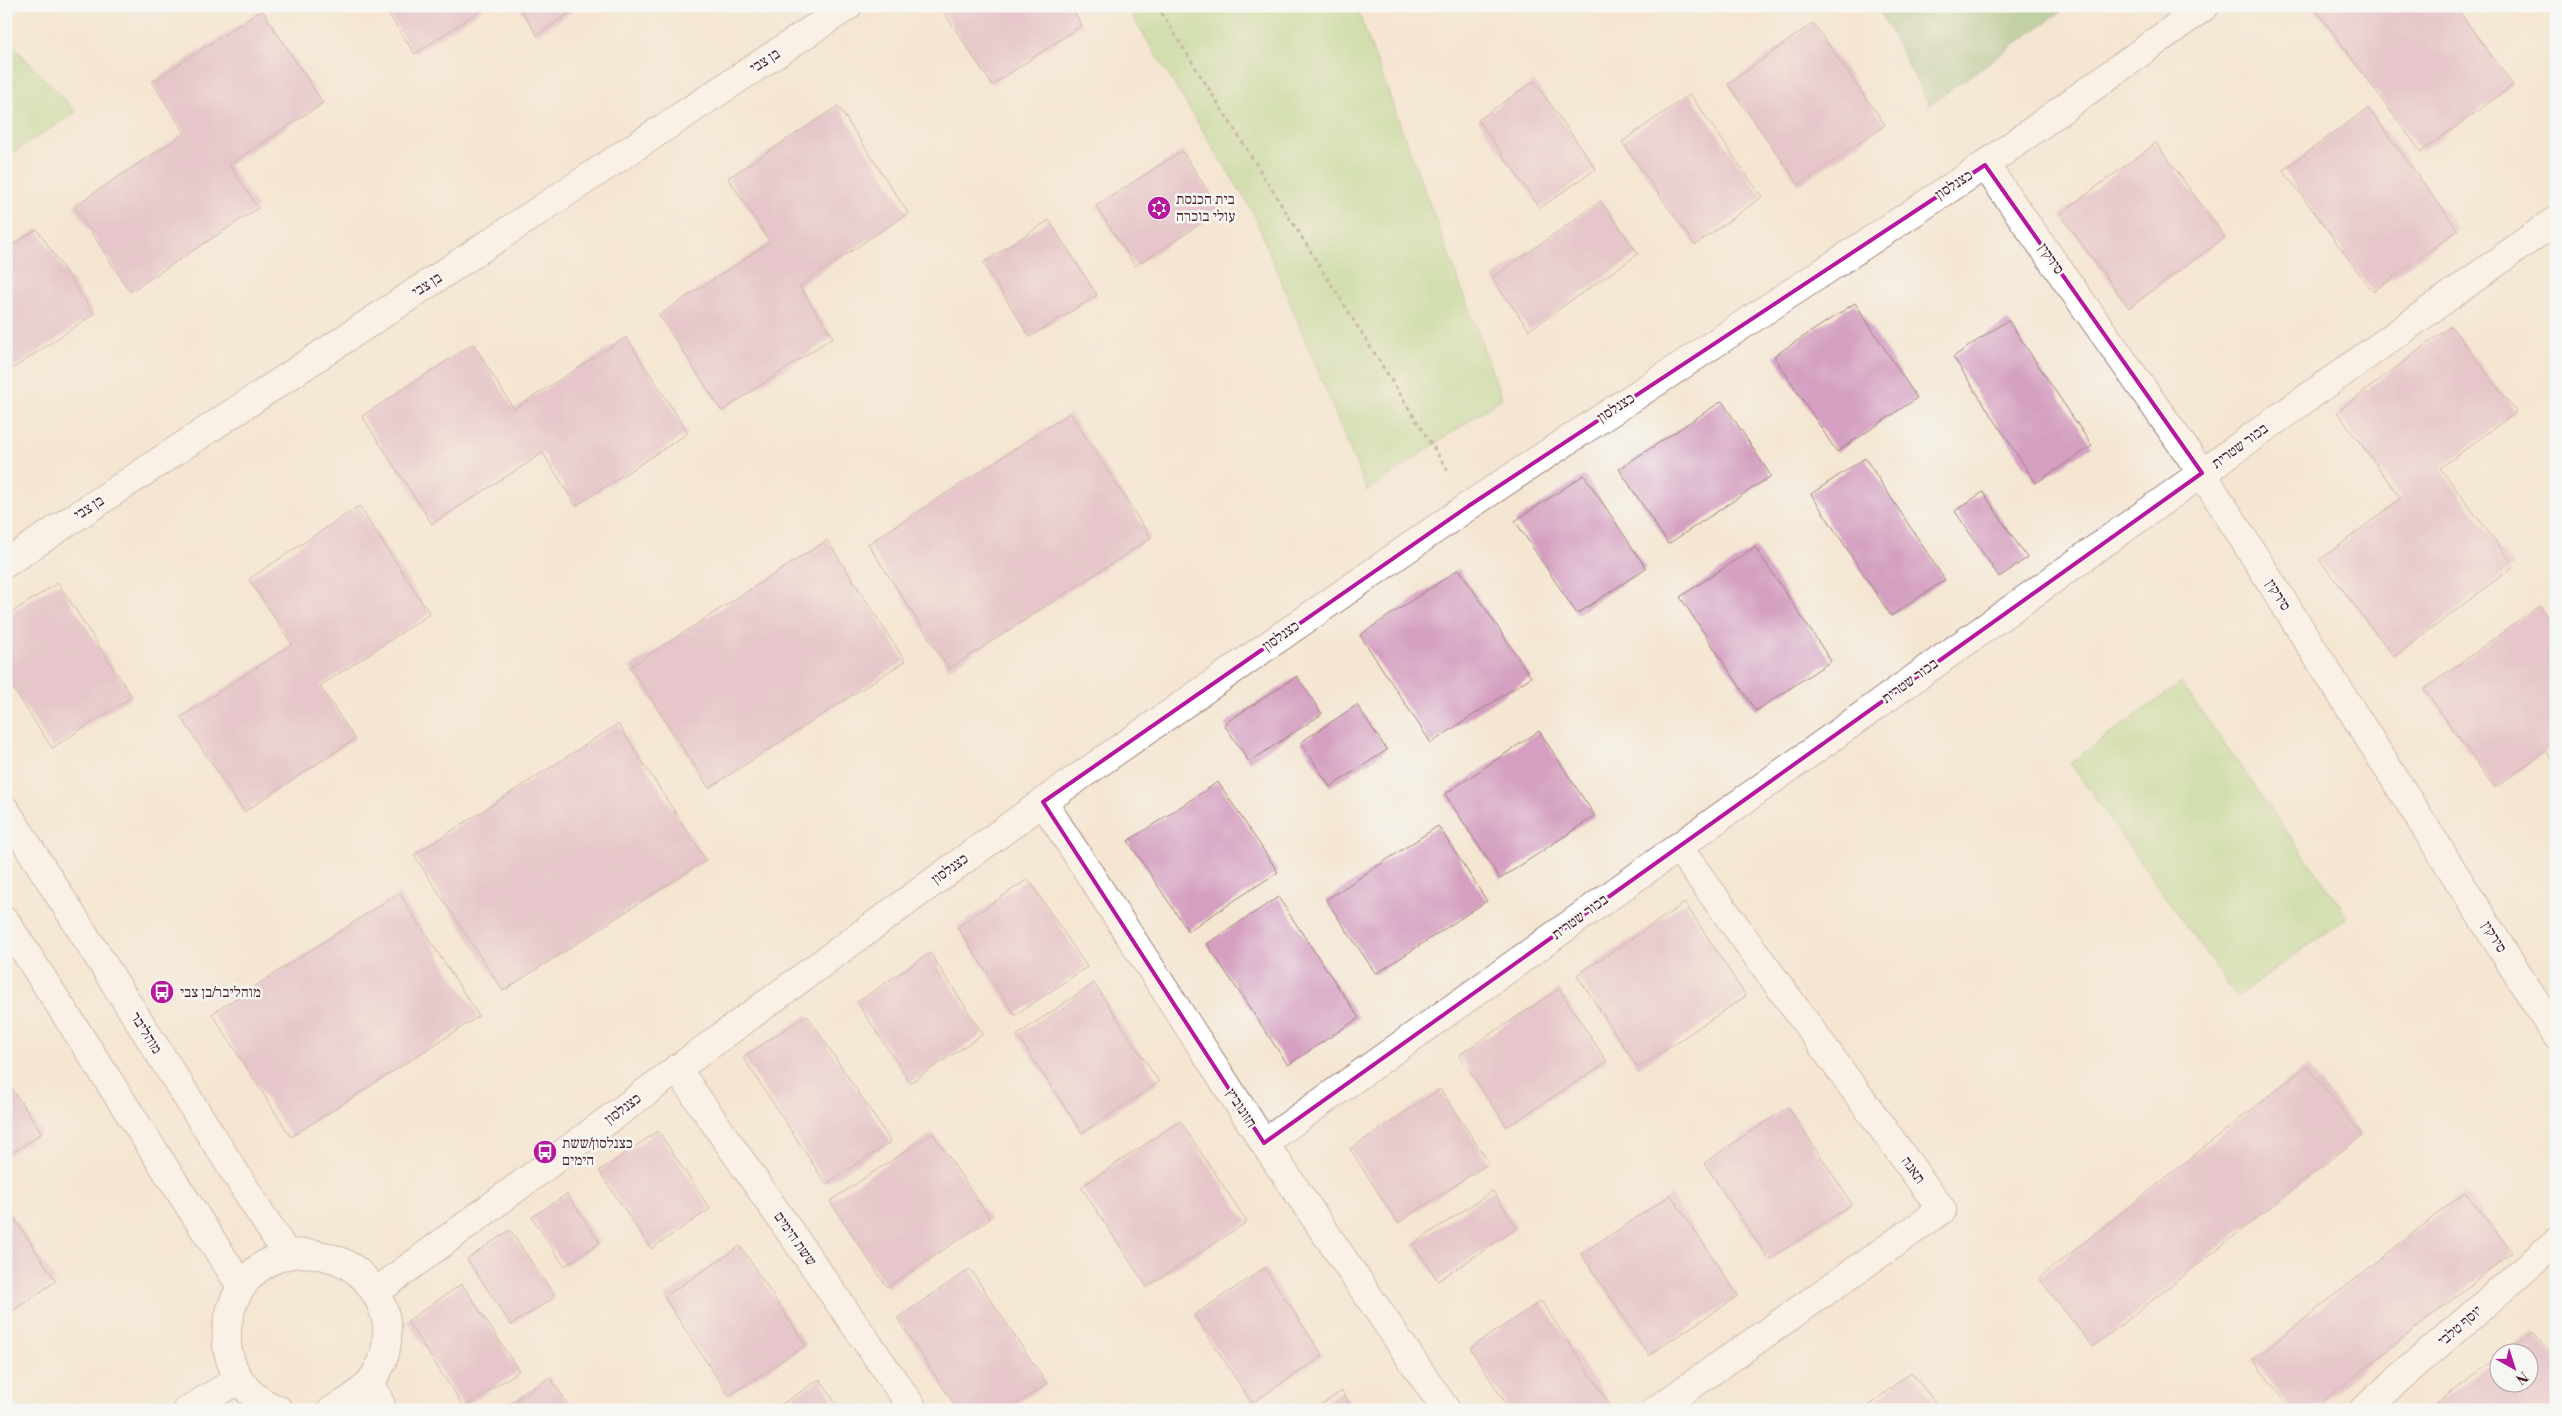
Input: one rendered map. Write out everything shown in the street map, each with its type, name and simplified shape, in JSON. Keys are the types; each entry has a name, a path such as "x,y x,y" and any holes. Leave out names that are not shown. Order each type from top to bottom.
{"street":[{"name":"בן צבי","path":"6,563 848,6"},
{"name":"כצנלסון","path":"376,1292 677,1069 1043,802 1470,505 1984,165 2205,6"},
{"name":"סירקין","path":"1984,165 2202,473 2556,1035"},
{"name":"בכור שטרית","path":"1264,1143 2556,220"},
{"name":"חזונוביץ","path":"1043,802 1264,1143 1446,1410"},
{"name":"מוהליבר","path":"6,811 287,1255"},
{"name":"תאנה","path":"1656,1410 1942,1210 1678,847"},
{"path":"6,922 241,1286"},
{"name":"ששת הימים","path":"677,1069 914,1410"},
{"name":"יוסף טלבי","path":"2363,1410 2556,1242"},
{"path":"280,1410 256,1397 239,1379 229,1356 225,1332 230,1308 241,1286 261,1267 287,1255 312,1253 338,1259 360,1272 376,1292 385,1314 388,1338 383,1362 370,1383 351,1401 332,1410"},
{"path":"188,1410 239,1379"},
{"path":"370,1383 383,1410"}],"path":[{"path":"1157,6 1470,505"}],"highlighted area":[{"path":"1985,165 2202,473 1264,1143 1043,802 1470,505"}],"green space":[{"path":"1126,6 1356,6 1502,398 1367,491 1253,212"},
{"path":"1877,6 2069,6 1929,105"},
{"path":"6,38 76,112 6,157"},
{"path":"2181,683 2348,917 2237,997 2070,763"}],"building":[{"path":"383,6 487,6 415,54"},
{"path":"518,6 580,6 537,35"},
{"path":"957,6 1070,6 1082,25 992,85 945,14"},
{"path":"2313,6 2455,6 2513,85 2421,152"},
{"path":"262,10 323,103 229,165 258,208 130,292 74,206 185,133 152,82"},
{"path":"1813,23 1885,125 1799,185 1728,84"},
{"path":"1534,81 1596,169 1540,208 1478,120"},
{"path":"1690,94 1762,197 1695,245 1622,142"},
{"path":"838,106 908,213 799,286 833,337 722,411 659,315 770,242 728,178"},
{"path":"2368,108 2458,230 2373,292 2283,170"},
{"path":"2156,143 2225,237 2129,308 2060,214"},
{"name":"בית הכנסת עולי בוכרה","path":"1182,151 1221,211 1135,266 1096,206"},
{"path":"1601,201 1638,254 1529,330 1492,278"},
{"path":"1049,220 1097,295 1030,337 983,263"},
{"path":"37,229 94,314 6,373 6,249"},
{"path":"1855,303 1917,398 1837,452 1774,356"},
{"path":"2008,320 2092,446 2036,483 1953,357"},
{"path":"2451,326 2516,412 2440,468 2514,566 2394,657 2320,560 2401,498 2337,412"},
{"path":"626,337 688,433 576,506 543,453 432,524 362,416 473,344 514,409"},
{"path":"1722,401 1771,476 1668,544 1619,469"},
{"path":"1070,413 1151,538 949,669 868,544"},
{"path":"1865,458 1945,580 1891,616 1811,494"},
{"path":"1584,475 1646,568 1577,614 1515,521"},
{"path":"1983,492 2027,558 1999,577 1955,511"},
{"path":"359,506 430,614 320,686 355,739 244,812 181,717 292,644 249,579"},
{"path":"827,540 905,661 709,788 630,667"},
{"path":"1755,547 1831,661 1756,711 1680,597"},
{"path":"1459,569 1531,677 1431,743 1360,635"},
{"path":"58,583 132,697 52,748 6,677 6,616"},
{"path":"2539,606 2556,629 2556,764 2546,751 2495,788 2424,689"},
{"path":"1297,676 1322,714 1249,762 1224,724"},
{"path":"1357,705 1387,750 1330,787 1301,742"},
{"path":"618,724 706,860 503,991 414,855"},
{"path":"1539,731 1595,816 1500,879 1445,794"},
{"path":"1218,782 1278,872 1188,931 1128,841"},
{"path":"1438,826 1487,901 1376,974 1326,900"},
{"path":"1028,879 1087,967 1015,1015 957,927"},
{"path":"399,893 479,1016 291,1137 212,1014"},
{"path":"1278,897 1359,1018 1288,1065 1207,944"},
{"path":"1685,903 1746,996 1638,1068 1577,975"},
{"path":"930,953 983,1034 910,1083 857,1002"},
{"path":"1094,983 1159,1082 1082,1133 1017,1035"},
{"path":"1559,989 1607,1062 1507,1127 1459,1055"},
{"path":"807,1015 891,1142 826,1184 743,1057"},
{"path":"2307,1066 2362,1135 2093,1347 2039,1278"},
{"path":"6,1080 42,1133 6,1157"},
{"path":"1440,1089 1489,1163 1398,1223 1350,1149"},
{"path":"1788,1107 1852,1204 1769,1260 1704,1163"},
{"path":"1180,1121 1247,1222 1147,1287 1081,1187"},
{"path":"658,1131 710,1209 651,1249 599,1171"},
{"path":"933,1133 990,1219 887,1287 830,1201"},
{"path":"1493,1191 1517,1228 1438,1281 1413,1244"},
{"path":"2465,1192 2512,1252 2312,1410 2292,1410 2253,1360"},
{"path":"567,1194 600,1243 564,1266 532,1217"},
{"path":"1671,1195 1738,1296 1649,1355 1581,1254"},
{"path":"6,1206 56,1281 6,1315"},
{"path":"510,1230 555,1297 511,1325 467,1259"},
{"path":"740,1246 806,1345 729,1396 664,1297"},
{"path":"1265,1268 1323,1356 1252,1403 1194,1315"},
{"path":"970,1269 1047,1384 1007,1410 958,1410 897,1318"},
{"path":"462,1284 519,1371 464,1407 407,1321"},
{"path":"1541,1301 1609,1403 1599,1410 1510,1410 1470,1348"},
{"path":"2533,1331 2556,1361 2556,1410 2427,1410 2490,1363 2490,1394 2540,1394 2540,1344 2516,1344"},
{"path":"1911,1372 1941,1410 1863,1410"},
{"path":"550,1377 572,1410 500,1410"},
{"path":"820,1379 840,1410 773,1410"},
{"path":"1342,1391 1354,1410 1313,1410"}],"place":[{"name":"בית הכנסת עולי בוכרה","path":"1159,208"},
{"name":"מוהליבר/בן צבי","path":"162,992"},
{"name":"כצנלסון/ששת הימים","path":"545,1152"}]}
